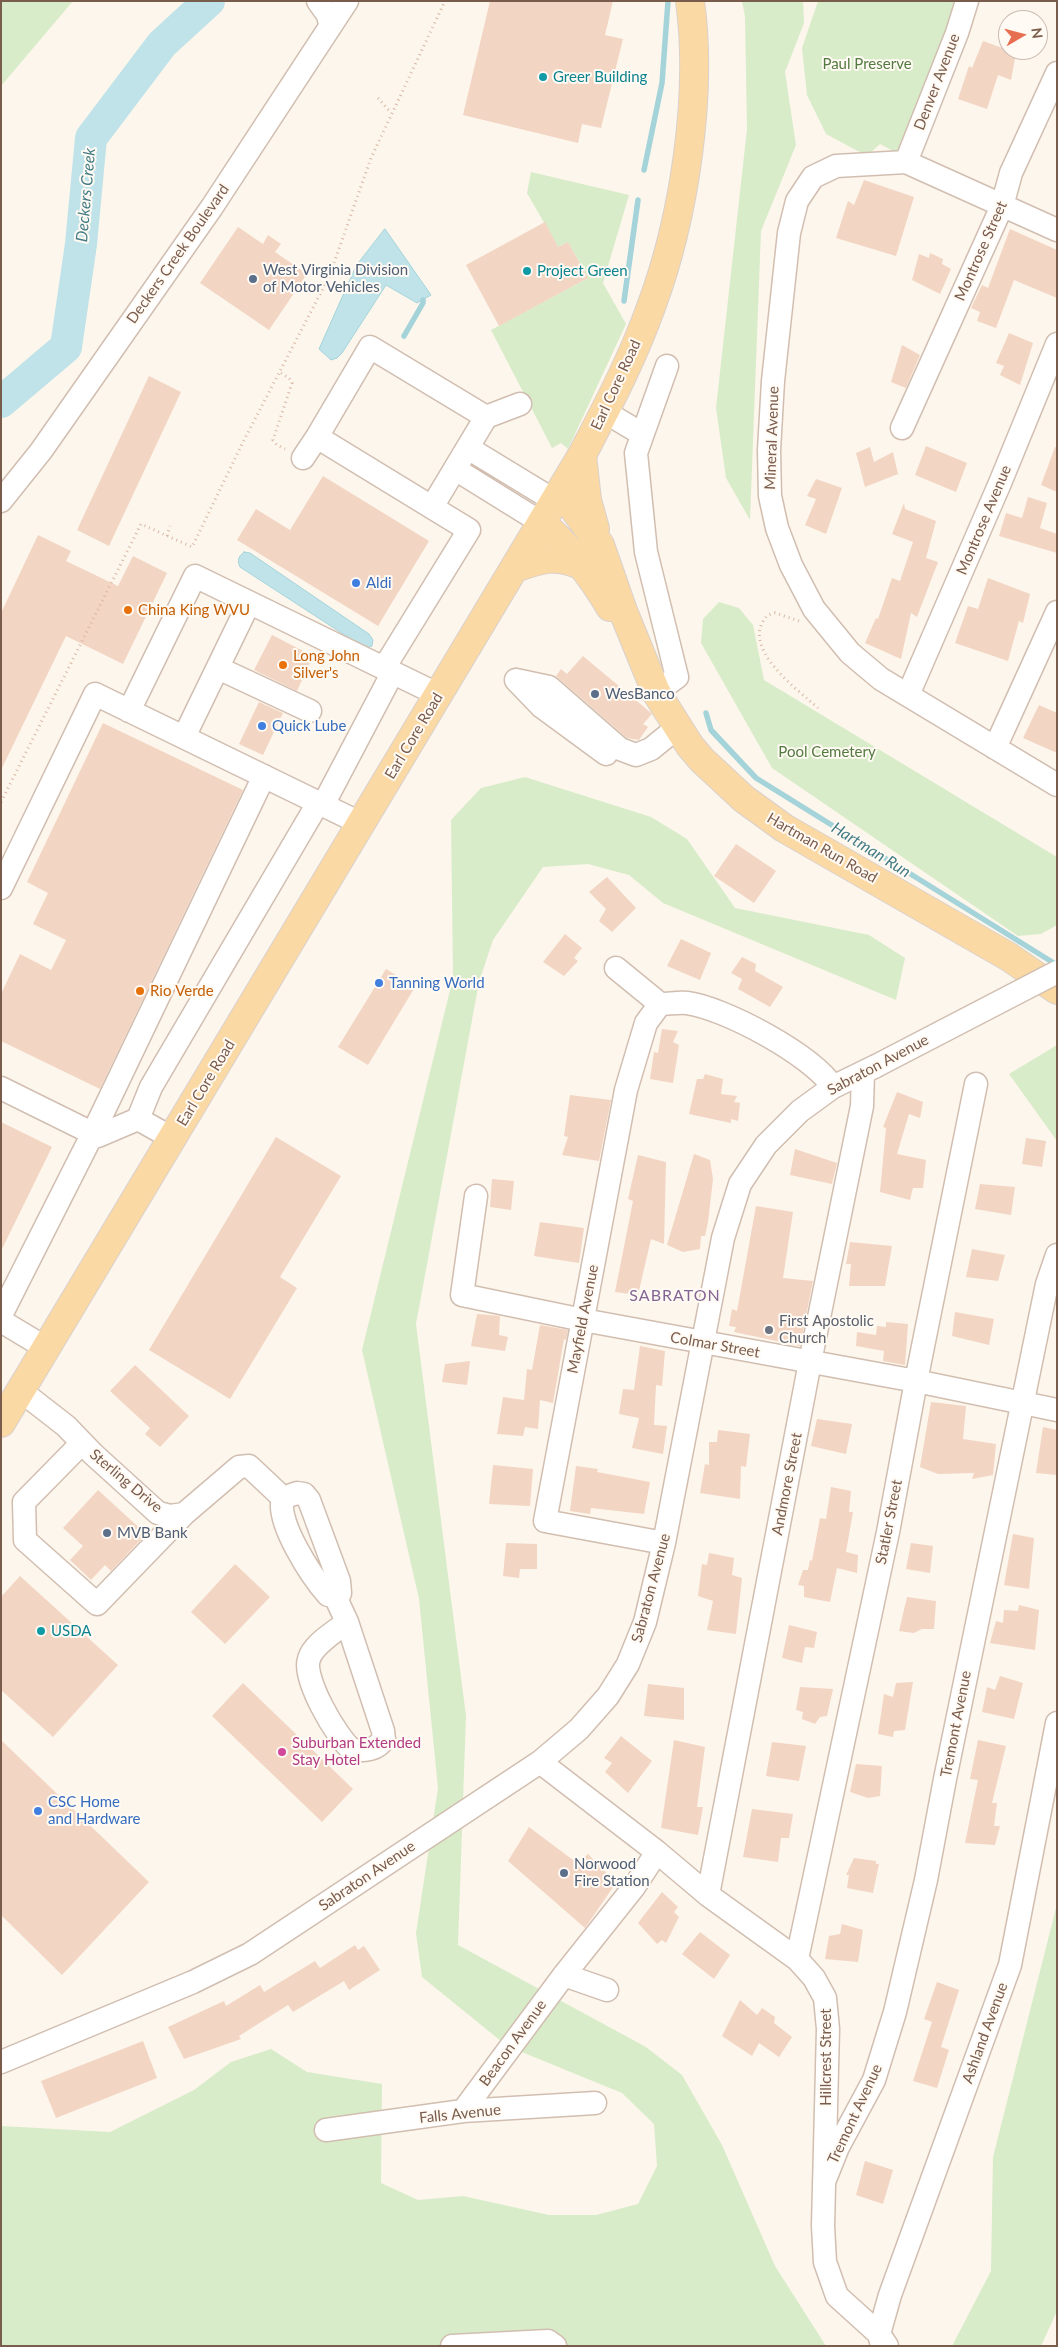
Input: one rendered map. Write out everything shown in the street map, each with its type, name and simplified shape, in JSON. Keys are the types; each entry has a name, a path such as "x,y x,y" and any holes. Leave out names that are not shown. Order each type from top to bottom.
{"main road":[{"name":"Earl Core Road","path":"1,1423 553,505 582,455 622,377 652,306 672,238 685,171 694,89 690,1"},
{"path":"582,455 587,500 600,545"},
{"name":"Hartman Run Road","path":"553,505 560,539 595,581 639,652"},
{"name":"Hartman Run Road","path":"553,505 600,545 639,652 656,692 690,746 708,766 768,818 1009,957 1057,990"},
{"path":"515,568 543,558 564,558 580,565"}],"street":[{"path":"318,1 328,15 330,24"},
{"name":"Deckers Creek Boulevard","path":"1,501 41,451 212,207 324,38 330,24 347,1"},
{"name":"Denver Avenue","path":"906,162 957,33 967,1"},
{"name":"Montrose Street","path":"902,428 1002,206 1011,173 1057,74"},
{"path":"906,162 1057,230"},
{"name":"Mineral Avenue","path":"906,162 836,166 813,177 797,201 789,233 769,450 770,496 777,528 791,565 814,609 850,653 881,679 1057,785"},
{"name":"Montrose Avenue","path":"908,695 1000,483 1057,344"},
{"path":"297,455 317,437 370,347 486,417"},
{"path":"656,692 677,677 646,552 636,453 667,366"},
{"path":"432,507 486,417 520,404"},
{"path":"605,412 642,434"},
{"path":"1,1088 98,1136 138,1119 151,1087 321,804 388,670 469,530 317,437"},
{"path":"468,448 553,505"},
{"path":"455,469 553,505"},
{"path":"129,710 195,576 439,695"},
{"path":"184,737 249,603"},
{"path":"995,748 1057,612"},
{"path":"218,668 310,711"},
{"path":"516,680 549,687 620,749 622,757 651,749 678,728"},
{"path":"1,888 95,694 362,824"},
{"path":"1,1315 10,1279 93,1133 264,776"},
{"path":"616,968 660,1004 687,1003 732,1016 793,1052 818,1070 833,1087"},
{"name":"Sabraton Avenue","path":"1,2062 193,1982 250,1954 540,1762 579,1729 600,1706 628,1664 645,1622 664,1543 723,1238 740,1184 766,1145 800,1111 833,1087 870,1070 1057,972"},
{"name":"Mayfield Avenue","path":"660,1004 646,1023 626,1090 544,1521 664,1543"},
{"name":"Andmore Street","path":"708,1896 810,1362 870,1070"},
{"name":"Statler Street","path":"796,1959 886,1541 976,1084"},
{"path":"138,1119 172,1138"},
{"name":"Colmar Street","path":"476,1196 462,1294 583,1320 916,1381 1057,1410"},
{"name":"Tremont Avenue","path":"824,2182 838,2147 874,2080 895,2012 926,1880 1021,1403 1047,1284 1057,1255"},
{"path":"1,1321 46,1348"},
{"name":"Sterling Drive","path":"20,1391 66,1426 158,1512 170,1516 184,1514 239,1467 249,1466 283,1498"},
{"path":"82,1442 24,1502 25,1540 97,1604 184,1514"},
{"path":"297,1493 304,1494 309,1500 341,1587 340,1593 335,1596 328,1595 318,1585 282,1520 280,1507 283,1498 297,1493"},
{"path":"335,1596 347,1622 383,1731 384,1739 381,1744 371,1750 352,1750 343,1743 332,1726 308,1673 308,1660 313,1651 347,1622"},
{"name":"Ashland Avenue","path":"882,2342 890,2295 1010,1965 1057,1723"},
{"name":"Hillcrest Street","path":"540,1762 657,1852 708,1896 796,1959 814,1978 825,1998 828,2029 824,2182 825,2262 837,2296 882,2342"},
{"name":"Beacon Avenue","path":"463,2111 564,1975 634,1887 657,1852"},
{"path":"564,1975 607,1990"},
{"name":"Falls Avenue","path":"326,2130 463,2111 595,2103"},
{"path":"452,2346 548,2341 555,2346"}],"path":[{"path":"1,802 141,524 192,547 242,444 281,373 329,277 371,158 445,1"},
{"path":"378,98 391,113"},
{"path":"281,373 289,378 292,383 273,440 278,446 297,455"},
{"path":"167,536 170,526"},
{"path":"806,625 775,613 768,615 761,626 762,647 765,655 778,671 818,708"}],"green space":[{"path":"1,1 73,1 1,86"},
{"path":"742,1 803,1 804,23 785,72 796,145 761,231 750,520 726,478 716,408 747,129 745,17"},
{"name":"Paul Preserve","path":"818,1 956,1 916,113 897,153 880,144 867,156 826,134 807,95 802,48"},
{"path":"531,172 629,195 603,283 626,324 568,449 561,443 552,448 491,330 588,278 568,242 558,247 527,193"},
{"name":"Pool Cemetery","path":"719,602 739,608 753,625 764,680 1057,857 1057,925 1041,934 1018,936 772,768 701,643 703,619"},
{"path":"525,777 651,817 687,839 735,908 869,935 905,958 896,1000 663,903 629,875 588,864 543,867 493,940 479,982 416,1324 466,1716 458,1945 646,2047 682,2075 722,2145 775,2266 826,2346 1,2346 1,2126 110,2132 194,2090 231,2062 271,2049 307,2072 382,2084 381,2183 418,2200 463,2196 549,2215 596,2215 638,2204 657,2166 654,2124 622,2093 507,2046 422,1977 416,1933 438,1788 419,1599 362,1350 453,978 451,820 481,788"},
{"path":"1057,1045 1057,1141 1009,1074"},
{"path":"1057,1904 1057,2311 1041,2346 952,2346 991,2271 993,2157"}],"water":[{"path":"385,229 431,295 417,303 386,285 342,353 337,358 331,360 319,349 356,266"},
{"path":"244,552 250,553 369,634 373,640 372,646 366,648 360,645 240,567 240,555"}],"building":[{"name":"Greer Building","path":"490,1 613,1 605,35 623,39 601,128 582,124 578,143 463,115"},
{"path":"983,41 998,46 998,60 1015,60 1011,80 998,75 987,109 958,99 969,66 972,68"},
{"path":"864,180 914,197 896,256 836,238 848,201 854,205"},
{"name":"Project Green","path":"545,222 558,247 568,242 588,278 499,326 466,265"},
{"name":"West Virginia Division of Motor Vehicles","path":"238,227 263,244 268,235 281,244 275,252 307,274 269,330 200,283"},
{"path":"1010,229 1057,250 1057,298 1014,280 996,328 977,321 980,312 971,308 982,285 988,288"},
{"path":"930,253 943,259 942,264 951,269 940,294 912,280 919,254 929,258"},
{"path":"1009,333 1033,343 1020,385 1000,375 1004,366 996,363"},
{"path":"902,345 920,355 906,388 891,382"},
{"path":"149,376 181,392 109,546 77,530"},
{"path":"926,446 967,463 956,492 915,475"},
{"path":"870,447 874,462 893,452 898,474 865,487 856,453"},
{"path":"1055,447 1057,448 1057,492 1041,485"},
{"name":"Aldi","path":"323,476 429,541 378,626 237,540 256,509 290,530"},
{"path":"816,479 842,488 826,534 805,525 816,499 807,496"},
{"path":"1028,497 1047,503 1040,528 1057,534 1057,553 999,536 1006,513 1022,518"},
{"path":"904,503 905,509 936,521 926,558 938,562 917,617 911,613 901,659 865,643 876,618 878,619 892,578 900,581 913,542 892,534"},
{"path":"38,535 71,551 66,561 118,586 133,556 167,573 123,664 66,636 1,770 1,613"},
{"path":"988,578 1030,594 1023,623 1019,621 1008,661 955,643 968,606 978,609"},
{"name":"Long John Silver's","path":"272,635 313,656 297,691 254,670"},
{"name":"WesBanco","path":"583,656 652,714 643,724 648,727 639,740 627,738 556,676 561,669 567,674"},
{"name":"Quick Lube","path":"259,702 283,713 263,755 239,744"},
{"path":"1039,705 1057,713 1057,753 1023,738"},
{"path":"103,723 243,790 100,1089 1,1041 1,994 20,954 51,970 66,940 33,924 48,893 27,882"},
{"path":"736,844 776,871 754,903 714,876"},
{"path":"607,877 636,908 612,932 599,921 606,909 589,892"},
{"path":"565,934 582,948 574,958 578,961 564,976 543,962"},
{"path":"681,939 711,953 700,980 667,966"},
{"path":"742,957 756,964 755,971 783,987 770,1007 738,989 742,979 731,973"},
{"path":"386,969 415,987 368,1065 338,1047"},
{"path":"662,1029 678,1031 673,1042 679,1045 673,1083 650,1079 654,1052 658,1053"},
{"path":"705,1074 723,1079 721,1094 737,1096 734,1102 740,1103 738,1121 731,1119 731,1123 689,1114 697,1079 703,1079"},
{"path":"897,1092 923,1102 920,1118 909,1114 897,1154 926,1160 923,1188 913,1188 910,1200 880,1192 886,1128 883,1127"},
{"path":"570,1095 611,1100 599,1161 562,1155 568,1137 564,1136"},
{"path":"1,1122 52,1147 1,1251"},
{"path":"276,1137 341,1176 280,1277 297,1288 230,1399 149,1350"},
{"path":"1026,1138 1046,1141 1042,1167 1022,1164"},
{"path":"795,1149 837,1163 832,1184 790,1175"},
{"path":"694,1154 710,1160 713,1179 708,1222 705,1236 701,1236 700,1249 683,1252 667,1245"},
{"path":"638,1155 666,1162 664,1244 651,1239 638,1295 615,1292 633,1201 628,1199"},
{"path":"492,1179 514,1181 511,1210 490,1207"},
{"path":"980,1184 1015,1187 1011,1215 975,1209"},
{"path":"756,1206 793,1212 783,1278 813,1281 800,1346 734,1332 736,1327 729,1326 732,1309 737,1311"},
{"path":"540,1222 584,1228 579,1263 534,1256"},
{"path":"850,1242 892,1246 885,1286 849,1286 851,1264 846,1264"},
{"path":"972,1249 1005,1255 998,1281 966,1277"},
{"path":"955,1312 994,1319 989,1345 952,1336"},
{"path":"477,1314 500,1316 499,1335 508,1337 505,1351 471,1346"},
{"path":"886,1322 908,1324 905,1365 883,1361 884,1351 856,1346 857,1332 876,1335 877,1326 886,1327"},
{"path":"540,1325 568,1330 566,1340 564,1339 553,1403 540,1400 538,1429 525,1427 523,1436 497,1434 503,1397 524,1400 527,1369 532,1370"},
{"path":"640,1346 665,1351 662,1386 656,1385 654,1425 667,1426 663,1454 632,1448 639,1418 619,1414 623,1389 634,1390"},
{"path":"470,1361 467,1385 442,1382 445,1364"},
{"path":"135,1365 189,1416 160,1447 145,1434 150,1428 110,1391"},
{"path":"931,1402 966,1406 963,1439 996,1444 993,1475 972,1479 974,1473 938,1474 920,1467"},
{"path":"817,1419 852,1424 846,1454 811,1446"},
{"path":"1043,1427 1057,1430 1057,1475 1036,1473"},
{"path":"718,1430 750,1434 746,1467 741,1466 740,1499 700,1493 705,1464 709,1465 709,1442 717,1442"},
{"path":"493,1465 533,1469 530,1506 489,1504"},
{"path":"576,1466 598,1469 597,1472 650,1482 644,1514 591,1508 590,1514 570,1511"},
{"path":"831,1487 851,1491 849,1512 853,1512 846,1552 858,1555 857,1573 837,1568 830,1602 804,1597 804,1586 798,1585 803,1570 808,1570 810,1560 812,1561 820,1518 826,1519"},
{"name":"MVB Bank","path":"98,1490 146,1534 111,1571 105,1565 91,1580 70,1560 83,1546 63,1528"},
{"path":"1013,1534 1034,1538 1029,1589 1004,1585"},
{"path":"506,1543 537,1544 537,1569 520,1569 519,1578 503,1576"},
{"path":"911,1543 933,1546 930,1573 906,1569"},
{"path":"709,1553 734,1558 732,1575 742,1578 736,1634 707,1630 713,1601 698,1596 702,1564 707,1565"},
{"path":"235,1564 270,1597 225,1644 191,1612"},
{"name":"USDA","path":"20,1576 118,1665 53,1737 1,1690 1,1597"},
{"path":"907,1597 936,1601 934,1629 922,1629 914,1633 899,1631"},
{"path":"1019,1605 1039,1610 1035,1650 990,1643 996,1621 1003,1623 1004,1610 1018,1611"},
{"path":"789,1625 817,1632 814,1648 805,1647 802,1663 782,1658"},
{"path":"1000,1676 1023,1683 1014,1719 982,1712 987,1687 995,1690"},
{"path":"913,1682 905,1730 894,1731 893,1737 878,1734 884,1694 893,1697 896,1683"},
{"name":"Suburban Extended Stay Hotel","path":"243,1683 353,1789 322,1822 212,1716"},
{"path":"648,1684 684,1688 684,1720 644,1716"},
{"path":"800,1687 833,1689 827,1716 820,1717 815,1724 802,1719 803,1712 796,1710"},
{"path":"621,1736 652,1761 628,1793 605,1772 612,1763 604,1758"},
{"name":"CSC Home and Hardware","path":"1,1740 149,1882 62,1975 1,1915"},
{"path":"674,1740 705,1747 697,1807 703,1807 698,1835 661,1828"},
{"path":"978,1740 1006,1746 992,1803 997,1803 994,1826 1000,1826 995,1845 965,1843 978,1780 970,1779"},
{"path":"772,1742 806,1746 799,1781 766,1776"},
{"path":"856,1764 882,1766 880,1796 868,1798 850,1792"},
{"path":"752,1809 793,1814 789,1838 781,1838 778,1862 743,1857"},
{"name":"Norwood Fire Station","path":"529,1827 577,1863 588,1854 616,1883 585,1928 508,1861"},
{"path":"854,1858 876,1861 876,1864 879,1864 873,1893 847,1888 849,1875 846,1875"},
{"path":"662,1892 678,1907 674,1912 679,1917 666,1943 662,1940 657,1944 638,1923"},
{"path":"842,1924 863,1930 858,1962 825,1959 829,1936 840,1934"},
{"path":"700,1932 730,1955 714,1979 682,1954"},
{"path":"355,1945 358,1950 364,1946 380,1970 349,1990 344,1981 293,2012 288,2005 239,2036 241,2039 184,2059 168,2027 224,2001 226,2006 260,1985 264,1992 315,1961 320,1968"},
{"path":"937,1982 959,1990 941,2047 949,2050 937,2088 913,2081 932,2022 924,2019"},
{"path":"740,2000 757,2015 762,2008 775,2017 774,2023 792,2037 779,2057 759,2043 752,2056 722,2036"},
{"path":"143,2041 157,2078 56,2118 41,2081"},
{"path":"865,2161 893,2170 883,2204 856,2195"}],"waterway":[{"name":"Deckers Creek","path":"1,402 66,347 81,244 91,138 162,44 209,1"},
{"name":"Hartman Run","path":"644,170 662,83 668,1"},
{"name":"Hartman Run","path":"624,301 638,200"},
{"path":"404,336 423,300"},
{"name":"Hartman Run","path":"706,713 711,730 756,778 1057,965"}],"place":[{"name":"Greer Building","path":"543,77"},
{"name":"Project Green","path":"527,271"},
{"name":"West Virginia Division of Motor Vehicles","path":"253,279"},
{"name":"Aldi","path":"356,583"},
{"name":"China King WVU","path":"128,610"},
{"name":"Long John Silver's","path":"283,665"},
{"name":"WesBanco","path":"595,694"},
{"name":"Quick Lube","path":"262,726"},
{"name":"Tanning World","path":"379,983"},
{"name":"Rio Verde","path":"140,991"},
{"name":"First Apostolic Church","path":"769,1330"},
{"name":"MVB Bank","path":"107,1533"},
{"name":"USDA","path":"41,1631"},
{"name":"Suburban Extended Stay Hotel","path":"282,1752"},
{"name":"CSC Home and Hardware","path":"38,1811"},
{"name":"Norwood Fire Station","path":"564,1873"}],"district":[{"name":"SABRATON","path":"675,1296"}]}
